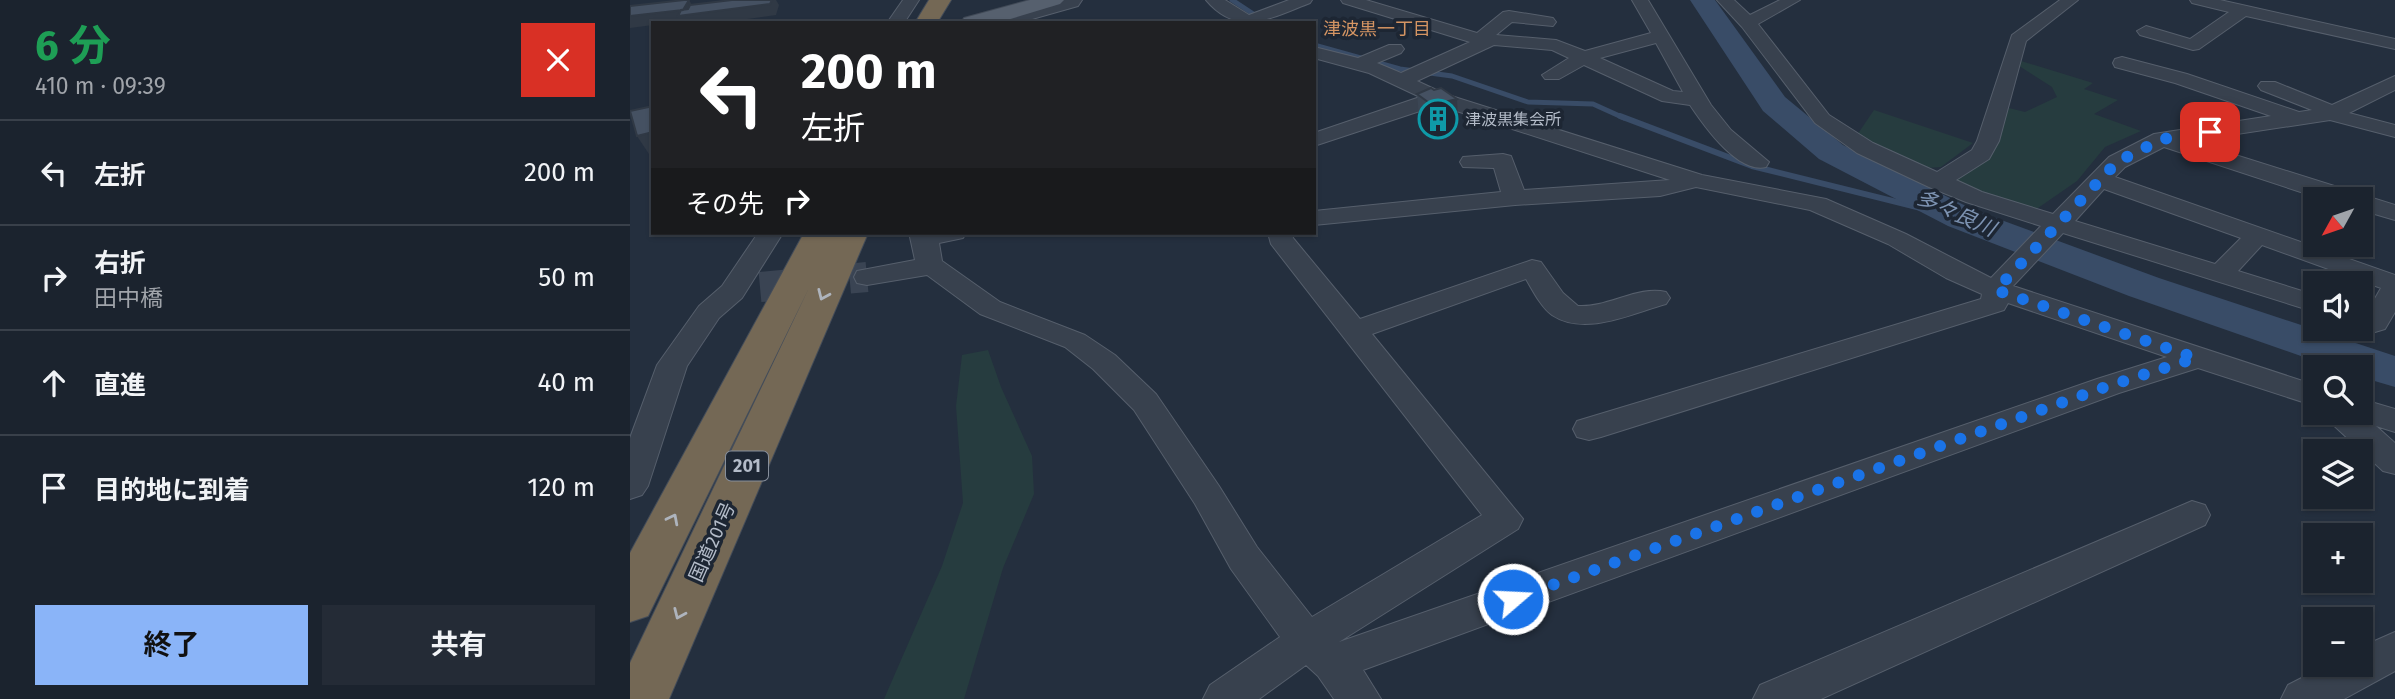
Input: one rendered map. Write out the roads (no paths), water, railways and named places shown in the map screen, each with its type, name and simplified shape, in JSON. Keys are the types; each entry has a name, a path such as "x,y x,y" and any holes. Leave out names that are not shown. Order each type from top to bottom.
{"highway":[{"path":"927,21 940,0"},
{"path":"950,21 962,0"},
{"name":"201","path":"630,601 819,235"},
{"name":"国道201号","path":"641,699 851,235"}],"main road":[{"path":"979,21 1053,0"}],"street":[{"path":"896,21 911,0"},
{"path":"1005,21 1072,3 1074,0"},
{"path":"1214,0 1247,21"},
{"path":"1252,21 1304,0"},
{"path":"1349,0 1455,33 1485,39 1556,45 1669,97 1697,100"},
{"path":"1640,0 1716,128 1758,162"},
{"path":"1726,0 1748,23 1822,119 1865,148 1937,182 2054,228 2303,300"},
{"path":"1748,23 1792,0"},
{"path":"1937,182 1981,154 1988,141 2018,39 2070,0"},
{"path":"2198,0 2395,44"},
{"path":"1395,14 1415,4"},
{"path":"2146,32 2193,45 2243,10"},
{"path":"1455,33 1476,16"},
{"path":"1402,80 1485,39 1509,16 1547,22"},
{"path":"1552,75 1582,57 1662,37"},
{"path":"1360,64 1395,49"},
{"path":"1316,53 1360,64 1402,80 1438,98 1698,181 1817,204 1876,229 1955,272 1999,285 2196,358 2303,392"},
{"path":"1449,58 1477,68"},
{"path":"2122,63 2180,78 2296,119"},
{"path":"1589,429 1994,304 1999,285 2117,162 2162,139 2336,111 2395,82"},
{"path":"2269,86 2395,131"},
{"path":"1316,140 1438,98"},
{"path":"2336,111 2395,124"},
{"path":"2162,139 2311,187"},
{"path":"1471,162 1503,161 1514,198"},
{"path":"2099,179 2395,286 2377,324"},
{"path":"1316,218 1514,198 1660,189 1698,181"},
{"path":"2379,208 2395,187"},
{"path":"630,486 672,365 709,312 746,290 769,235"},
{"path":"867,277 916,270 926,245 949,235"},
{"path":"1280,235 1280,239 1356,330 1505,519 1320,652"},
{"path":"2219,275 2258,235"},
{"path":"926,245 990,308 1075,341 1104,362 1137,394 1207,495 1244,558 1359,699"},
{"path":"1356,330 1532,268 1559,307 1576,315 1598,314 1656,298"},
{"path":"1225,699 1320,652 2196,358"},
{"path":"2373,414 2395,421"},
{"path":"2353,425 2395,462"},
{"path":"1775,699 2192,515"},
{"path":"2303,699 2395,650"}],"waterway":[{"path":"1232,0 1264,21"},
{"name":"多々良川","path":"1702,0 1774,104 1831,152 1961,218 2144,287 2395,372"},
{"path":"1316,46 1400,69 1452,76 1528,102 1593,104 1624,118"},
{"path":"1620,116 1752,166 1961,218"}],"tunnel":[{"path":"760,287 867,277"}],"place":[{"name":"津波黒集会所","path":"1438,119"}],"district":[{"name":"津波黒一丁目","path":"1377,29"}]}
